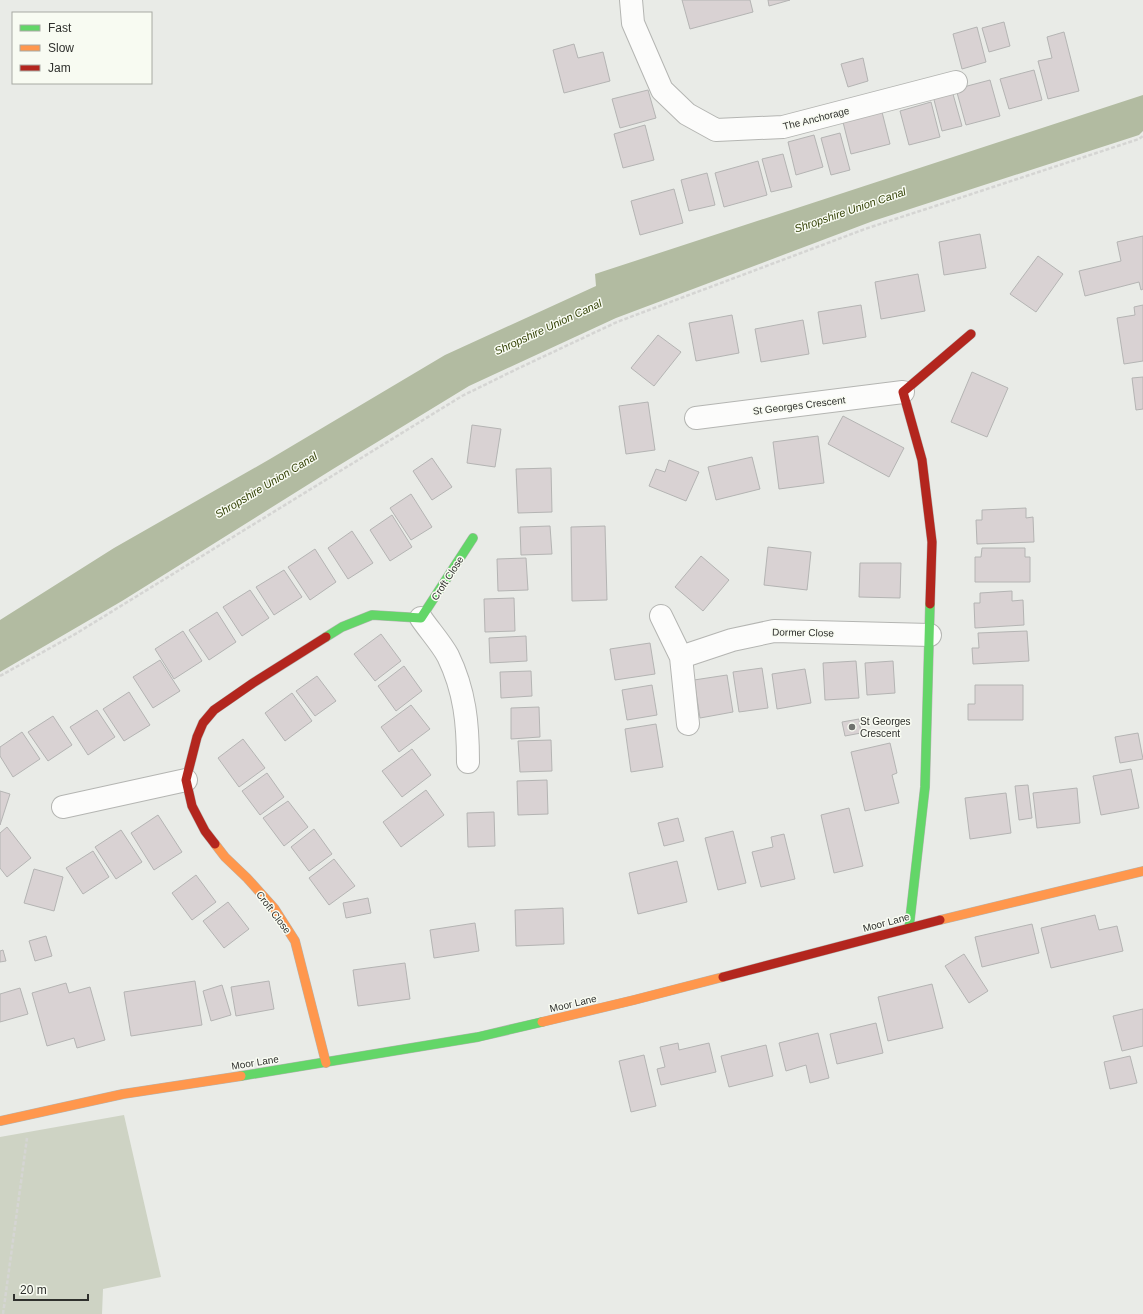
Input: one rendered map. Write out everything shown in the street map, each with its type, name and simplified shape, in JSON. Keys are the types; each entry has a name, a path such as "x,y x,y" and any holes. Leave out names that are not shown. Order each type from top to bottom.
{"street":[{"name":"The Anchorage","path":"631,0 633,23 662,90 687,114 716,130 783,128 956,82"},
{"path":"909,928 925,787 932,542 922,460 903,392 971,334"},
{"name":"St Georges Crescent","path":"696,418 903,392"},
{"name":"Croft Close","path":"326,1063 295,941 274,908 247,878 225,857 205,831 192,806 186,780 197,737 203,723 214,710 252,683 342,627 372,615 420,618 473,538"},
{"path":"661,616 680,657 688,724"},
{"path":"420,618 447,655 462,690 468,730 468,762"},
{"name":"Dormer Close","path":"680,657 732,640 774,630 930,636"},
{"path":"62,807 186,780"},
{"name":"Moor Lane","path":"0,1121 123,1094 326,1063 485,1035 634,1000 909,928 1143,870"}],"path":[{"path":"0,676 77,633 462,396 616,322 865,229 1139,139 1143,136"},
{"path":"3,1314 30,1114"}],"shaded area":[{"path":"124,1115 161,1277 103,1289 102,1314 0,1314 0,1137"}],"water":[{"name":"Shropshire Union Canal","path":"1143,95 1143,131 1139,135 873,221 616,318 469,386 122,601 0,672 0,620 114,548 270,459 445,355 596,286 595,274"}],"building":[{"path":"682,0 750,0 753,12 690,29"},
{"path":"768,0 790,0 769,6"},
{"path":"1004,22 1010,46 989,52 982,28"},
{"path":"977,27 986,62 962,69 953,34"},
{"path":"1064,32 1079,91 1048,99 1038,61 1052,58 1047,37"},
{"path":"574,44 578,58 603,52 610,81 564,93 553,50"},
{"path":"863,58 868,81 848,87 841,64"},
{"path":"1034,70 1042,100 1009,109 1000,79"},
{"path":"990,80 1000,116 966,125 956,89"},
{"path":"951,87 962,126 942,131 932,92"},
{"path":"648,90 656,118 620,128 612,99"},
{"path":"931,102 940,137 909,145 900,111"},
{"path":"882,112 890,144 851,154 843,122"},
{"path":"645,125 654,160 623,168 614,134"},
{"path":"840,133 850,170 831,175 821,138"},
{"path":"814,135 823,167 796,175 788,142"},
{"path":"783,154 792,187 771,192 762,159"},
{"path":"758,161 767,195 724,207 715,173"},
{"path":"707,173 715,205 689,211 681,180"},
{"path":"674,189 683,223 640,235 631,201"},
{"path":"980,234 986,268 944,275 939,242"},
{"path":"1143,236 1143,289 1141,290 1139,282 1085,296 1079,271 1121,261 1117,242"},
{"path":"1038,256 1063,274 1036,312 1010,294"},
{"path":"918,274 925,311 881,319 875,282"},
{"path":"861,305 866,337 823,344 818,312"},
{"path":"1143,305 1143,361 1124,364 1117,318 1135,315 1134,307"},
{"path":"732,315 739,353 696,361 689,323"},
{"path":"803,320 809,354 761,362 755,329"},
{"path":"658,335 681,352 654,386 631,368"},
{"path":"972,372 1008,388 987,437 951,422"},
{"path":"1143,377 1143,409 1136,410 1132,378"},
{"path":"648,402 655,450 626,454 619,406"},
{"path":"843,416 904,448 889,477 828,444"},
{"path":"472,425 501,429 495,467 467,463"},
{"path":"818,436 824,483 779,489 773,442"},
{"path":"752,457 760,489 716,500 708,467"},
{"path":"432,458 452,487 432,500 413,471"},
{"path":"669,460 699,472 686,501 649,486 656,469 665,472"},
{"path":"551,468 552,512 518,513 516,469"},
{"path":"411,494 432,527 411,540 390,508"},
{"path":"1026,508 1026,518 1033,517 1034,542 977,544 976,520 982,520 982,510"},
{"path":"392,515 412,547 390,561 370,530"},
{"path":"550,526 552,554 521,555 520,527"},
{"path":"605,526 607,600 572,601 571,527"},
{"path":"352,531 373,563 348,579 328,548"},
{"path":"768,547 811,552 807,590 764,585"},
{"path":"982,548 1025,548 1025,557 1030,557 1030,582 975,582 975,557 981,557"},
{"path":"315,549 336,582 310,600 288,567"},
{"path":"701,556 729,580 703,611 675,587"},
{"path":"526,558 528,590 498,591 497,559"},
{"path":"860,563 901,563 900,598 859,597"},
{"path":"284,570 302,597 274,615 256,587"},
{"path":"250,590 269,618 242,636 223,607"},
{"path":"1012,591 1012,601 1023,600 1024,625 975,628 974,603 980,603 980,593"},
{"path":"514,598 515,631 485,632 484,599"},
{"path":"217,612 236,642 209,660 189,630"},
{"path":"183,631 202,661 174,679 155,649"},
{"path":"1027,631 1029,661 973,664 972,648 979,648 978,633"},
{"path":"381,634 401,661 375,681 354,654"},
{"path":"526,636 527,661 490,663 489,638"},
{"path":"650,643 655,674 615,680 610,649"},
{"path":"160,660 180,691 153,708 133,677"},
{"path":"856,661 859,698 825,700 823,663"},
{"path":"893,661 895,693 867,695 865,663"},
{"path":"404,666 422,691 396,711 378,686"},
{"path":"762,668 768,708 739,712 733,672"},
{"path":"805,669 811,703 777,709 772,674"},
{"path":"531,671 532,696 501,698 500,672"},
{"path":"727,675 733,712 700,718 694,680"},
{"path":"317,676 336,701 315,716 296,691"},
{"path":"652,685 657,715 627,720 622,690"},
{"path":"975,685 1023,685 1023,720 968,720 968,704 975,704"},
{"path":"129,692 150,725 124,741 103,709"},
{"path":"292,693 312,721 285,741 265,713"},
{"path":"411,705 430,729 399,752 381,727"},
{"path":"539,707 540,737 511,739 511,708"},
{"path":"97,710 115,737 88,755 70,727"},
{"path":"53,716 72,745 48,761 28,732"},
{"name":"St Georges Crescent","path":"859,719 861,733 845,736 842,722"},
{"path":"656,724 663,767 631,772 625,729"},
{"path":"22,732 40,759 13,777 0,756 0,747"},
{"path":"1138,733 1143,759 1120,763 1115,737"},
{"path":"243,739 265,768 239,787 218,758"},
{"path":"551,740 552,771 520,772 518,741"},
{"path":"890,743 897,773 892,775 899,803 865,811 851,752"},
{"path":"412,749 431,775 402,797 382,771"},
{"path":"1131,769 1139,808 1101,815 1093,776"},
{"path":"267,773 284,797 260,815 242,791"},
{"path":"547,780 548,814 518,815 517,781"},
{"path":"1028,785 1032,818 1019,820 1015,786"},
{"path":"1077,788 1080,823 1037,828 1033,793"},
{"path":"426,790 444,815 401,847 383,822"},
{"path":"0,791 10,794 0,825"},
{"path":"1006,793 1011,833 970,839 965,798"},
{"path":"288,801 308,827 284,846 263,818"},
{"path":"849,808 863,866 834,873 821,815"},
{"path":"494,812 495,846 468,847 467,813"},
{"path":"158,815 182,852 154,870 131,833"},
{"path":"678,818 684,841 664,846 658,823"},
{"path":"7,827 31,858 7,877 0,868 0,833"},
{"path":"314,829 332,854 309,871 291,847"},
{"path":"121,830 142,862 116,879 95,847"},
{"path":"733,831 746,883 718,890 705,838"},
{"path":"784,834 795,879 761,887 752,852 773,847 771,837"},
{"path":"93,851 109,877 83,894 66,868"},
{"path":"334,859 355,886 329,905 309,878"},
{"path":"677,861 687,902 638,914 629,873"},
{"path":"34,869 63,877 54,911 24,903"},
{"path":"196,875 216,902 192,920 172,893"},
{"path":"368,898 371,913 346,918 343,903"},
{"path":"228,902 249,929 224,948 203,921"},
{"path":"563,908 564,944 516,946 515,910"},
{"path":"1095,915 1099,930 1117,926 1123,951 1051,968 1041,928"},
{"path":"475,923 479,951 434,958 430,930"},
{"path":"1032,924 1039,953 982,967 975,937"},
{"path":"46,936 52,956 35,961 29,941"},
{"path":"3,950 6,961 0,962 0,951"},
{"path":"964,954 988,991 969,1003 945,966"},
{"path":"405,963 410,999 358,1006 353,970"},
{"path":"195,981 202,1025 131,1036 124,992"},
{"path":"269,981 274,1009 236,1016 231,987"},
{"path":"66,983 69,993 90,987 105,1040 77,1048 74,1038 47,1046 32,993"},
{"path":"932,984 943,1028 888,1041 878,997"},
{"path":"222,985 231,1015 211,1021 203,991"},
{"path":"20,988 28,1014 0,1022 0,994"},
{"path":"1143,1009 1143,1046 1122,1051 1113,1016"},
{"path":"876,1023 883,1053 837,1064 830,1034"},
{"path":"818,1033 829,1078 810,1083 806,1065 786,1071 779,1043"},
{"path":"678,1043 679,1050 709,1043 716,1072 661,1085 657,1069 665,1067 660,1047"},
{"path":"766,1045 773,1076 729,1087 721,1056"},
{"path":"644,1055 656,1106 631,1112 619,1061"},
{"path":"1130,1056 1137,1083 1110,1089 1104,1062"}],"traffic: fast":[{"path":"326,637 342,627 372,615 421,618 473,538"},
{"path":"909,928 925,787 930,604"},
{"path":"241,1076 478,1037 542,1022"}],"traffic: slow":[{"path":"215,844 225,857 247,878 274,908 295,941 326,1063"},
{"path":"940,920 1143,871"},
{"path":"542,1022 723,977"},
{"path":"0,1121 123,1094 241,1076"}],"traffic: jam":[{"path":"930,604 932,542 922,460 903,392 971,334"},
{"path":"215,844 205,831 192,806 186,780 197,737 203,723 214,710 253,683 326,637"},
{"path":"723,977 940,920"}],"place":[{"name":"St Georges Crescent","path":"852,727"}]}
